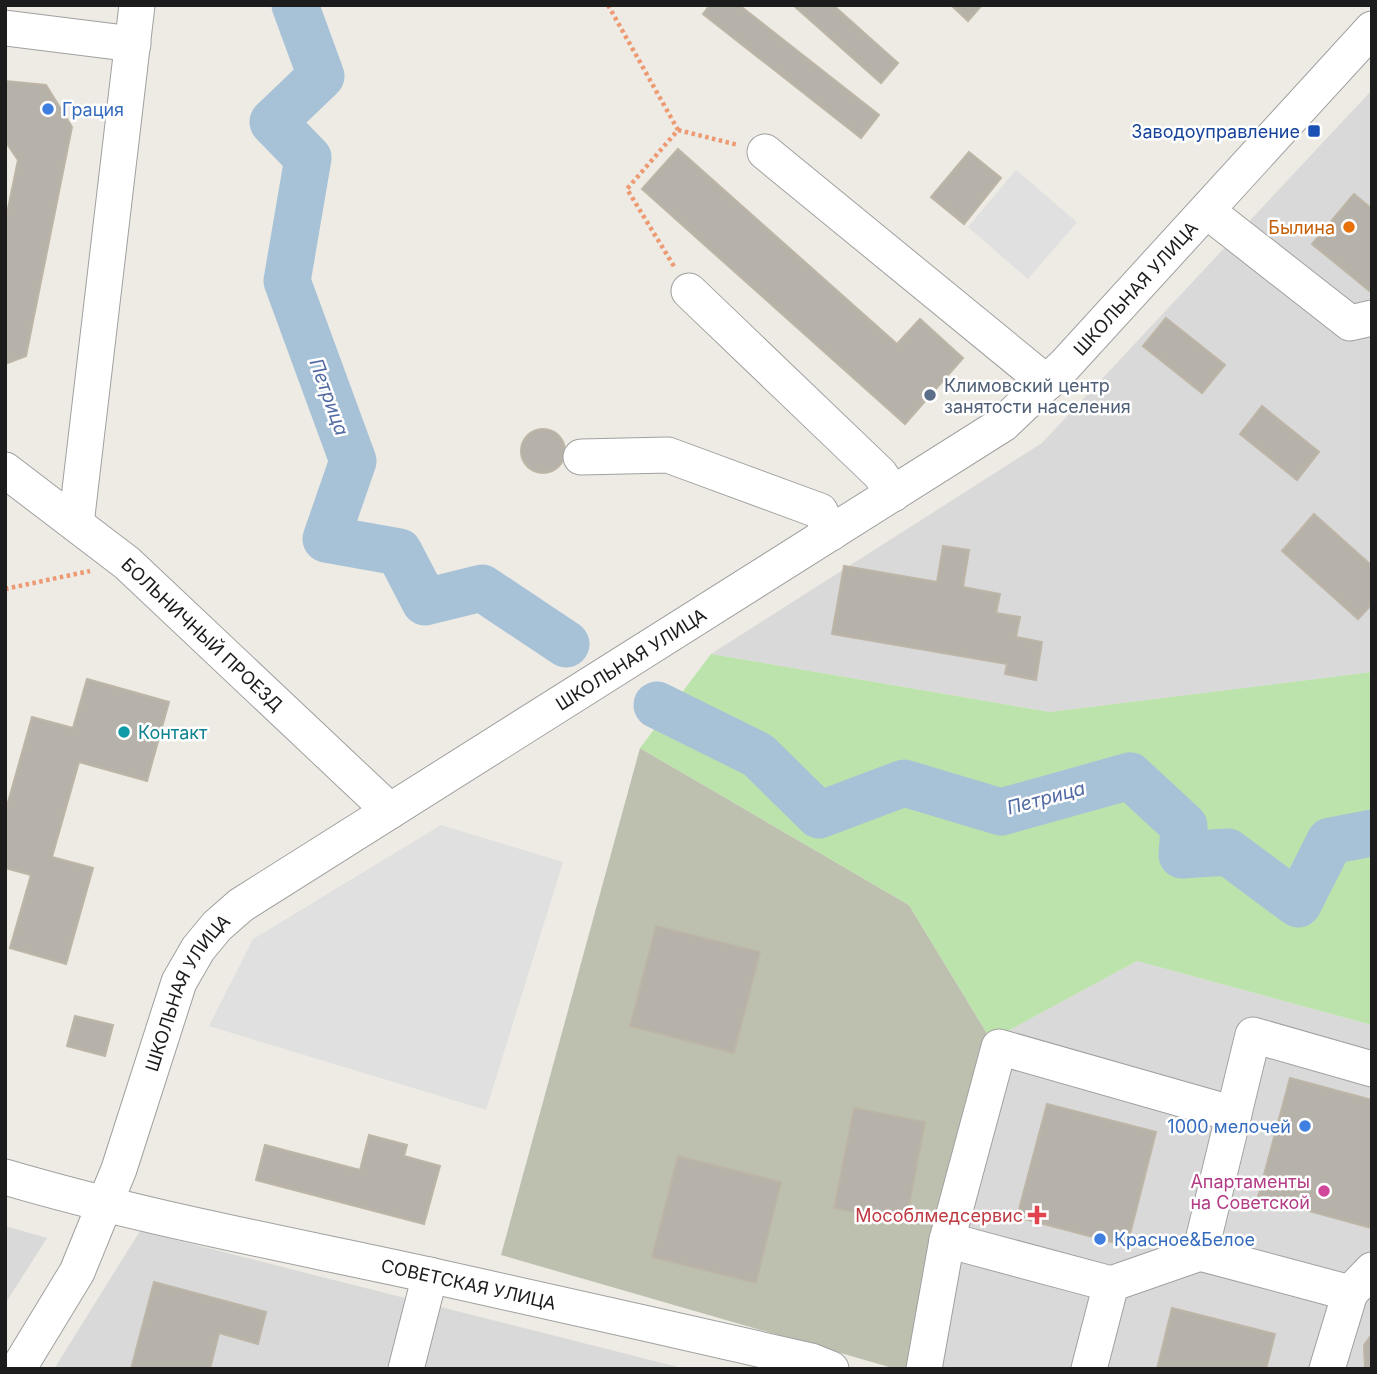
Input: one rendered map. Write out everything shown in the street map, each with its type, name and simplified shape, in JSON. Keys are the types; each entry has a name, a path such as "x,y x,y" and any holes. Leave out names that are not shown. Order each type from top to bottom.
{"street":[{"path":"76,524 137,5"},
{"path":"5,29 132,44"},
{"name":"ШКОЛЬНАЯ УЛИЦА","path":"18,1369 77,1272 105,1204 179,982 198,949 217,926 241,905 1003,425 1047,383 1372,29"},
{"path":"765,152 1047,383"},
{"path":"1207,211 1350,323 1372,318"},
{"path":"690,291 880,474 893,494"},
{"path":"581,457 668,455 820,511 831,533"},
{"name":"БОЛЬНИЧНЫЙ ПРОЕЗД","path":"5,470 127,563 390,811"},
{"path":"1200,1253 1253,1035 1372,1069"},
{"path":"924,1369 947,1240 999,1047 1234,1114"},
{"name":"СОВЕТСКАЯ УЛИЦА","path":"5,1177 105,1204 811,1361 831,1369"},
{"path":"947,1240 1111,1284 1200,1253 1361,1282 1328,1369"},
{"path":"406,1369 430,1275"},
{"path":"1089,1369 1111,1284"}],"path":[{"path":"608,5 678,130 765,152"},
{"path":"678,130 626,189 690,291"},
{"path":"5,589 127,563"}],"shaded area":[{"path":"1372,90 1372,672 1050,712 711,654 1042,443"},
{"path":"1016,170 1077,222 1028,279 968,227"},
{"path":"640,748 909,905 991,1040 910,1369 896,1369 501,1255"},
{"path":"441,825 563,862 486,1110 209,1026 253,939"},
{"path":"1137,961 1372,1025 1372,1369 910,1369 991,1040"},
{"path":"5,1226 47,1238 5,1304"},
{"path":"140,1231 686,1369 54,1369"}],"green space":[{"path":"711,654 1050,712 1372,672 1372,1025 1137,961 991,1040 909,905 640,748"}],"building":[{"path":"710,5 739,5 879,115 861,138 703,14"},
{"path":"793,5 833,5 898,63 881,83"},
{"path":"951,5 982,5 968,21"},
{"path":"5,81 46,85 72,127 26,356 5,364 5,223 18,160 5,141"},
{"path":"678,149 897,344 920,319 963,358 905,424 642,189"},
{"path":"969,152 1001,178 964,224 931,197"},
{"name":"Былина","path":"1354,194 1372,209 1372,293 1312,244"},
{"path":"1166,318 1225,365 1202,393 1143,346"},
{"path":"1262,406 1319,452 1297,480 1240,434"},
{"path":"543,429 558,436 565,451 558,466 543,473 528,466 521,451 528,436"},
{"path":"1314,514 1372,566 1372,604 1358,619 1282,551"},
{"path":"943,546 969,550 963,587 1000,594 996,613 1020,617 1016,637 1042,642 1036,680 1005,674 1007,664 832,634 844,566 937,582"},
{"path":"87,679 169,702 147,781 79,762 52,857 93,868 66,964 10,948 31,875 5,868 5,813 32,717 73,728"},
{"path":"656,926 760,952 734,1053 630,1026"},
{"path":"75,1016 113,1025 105,1056 67,1046"},
{"path":"1290,1078 1372,1100 1371,1228 1258,1197"},
{"path":"1047,1104 1156,1132 1127,1246 1017,1217"},
{"path":"854,1108 925,1122 906,1222 834,1208"},
{"path":"369,1135 407,1145 404,1156 440,1166 424,1224 256,1180 265,1145 360,1170"},
{"path":"678,1156 781,1182 756,1283 652,1257"},
{"path":"154,1282 266,1312 258,1344 219,1333 210,1369 131,1369"},
{"path":"1172,1308 1275,1334 1266,1369 1157,1369"},
{"path":"1372,1334 1372,1369 1365,1369 1364,1345"}],"waterway":[{"name":"Петрица","path":"295,5 321,76 273,122 308,158 287,281 353,461 326,539 399,552 425,602 482,588 566,644"},
{"name":"Петрица","path":"657,705 758,755 819,815 904,783 1001,812 1130,776 1184,826 1182,855 1228,852 1298,904 1330,841 1372,833"}],"place":[{"name":"Грация","path":"48,109"},
{"name":"Заводоуправление","path":"1314,131"},
{"name":"Былина","path":"1349,227"},
{"name":"Климовский центр занятости населения","path":"930,395"},
{"name":"Контакт","path":"124,732"},
{"name":"1000 мелочей","path":"1305,1126"},
{"name":"Апартаменты на Советской","path":"1324,1191"},
{"name":"Мособлмедсервис","path":"1037,1215"},
{"name":"Красное&Белое","path":"1100,1239"}]}
